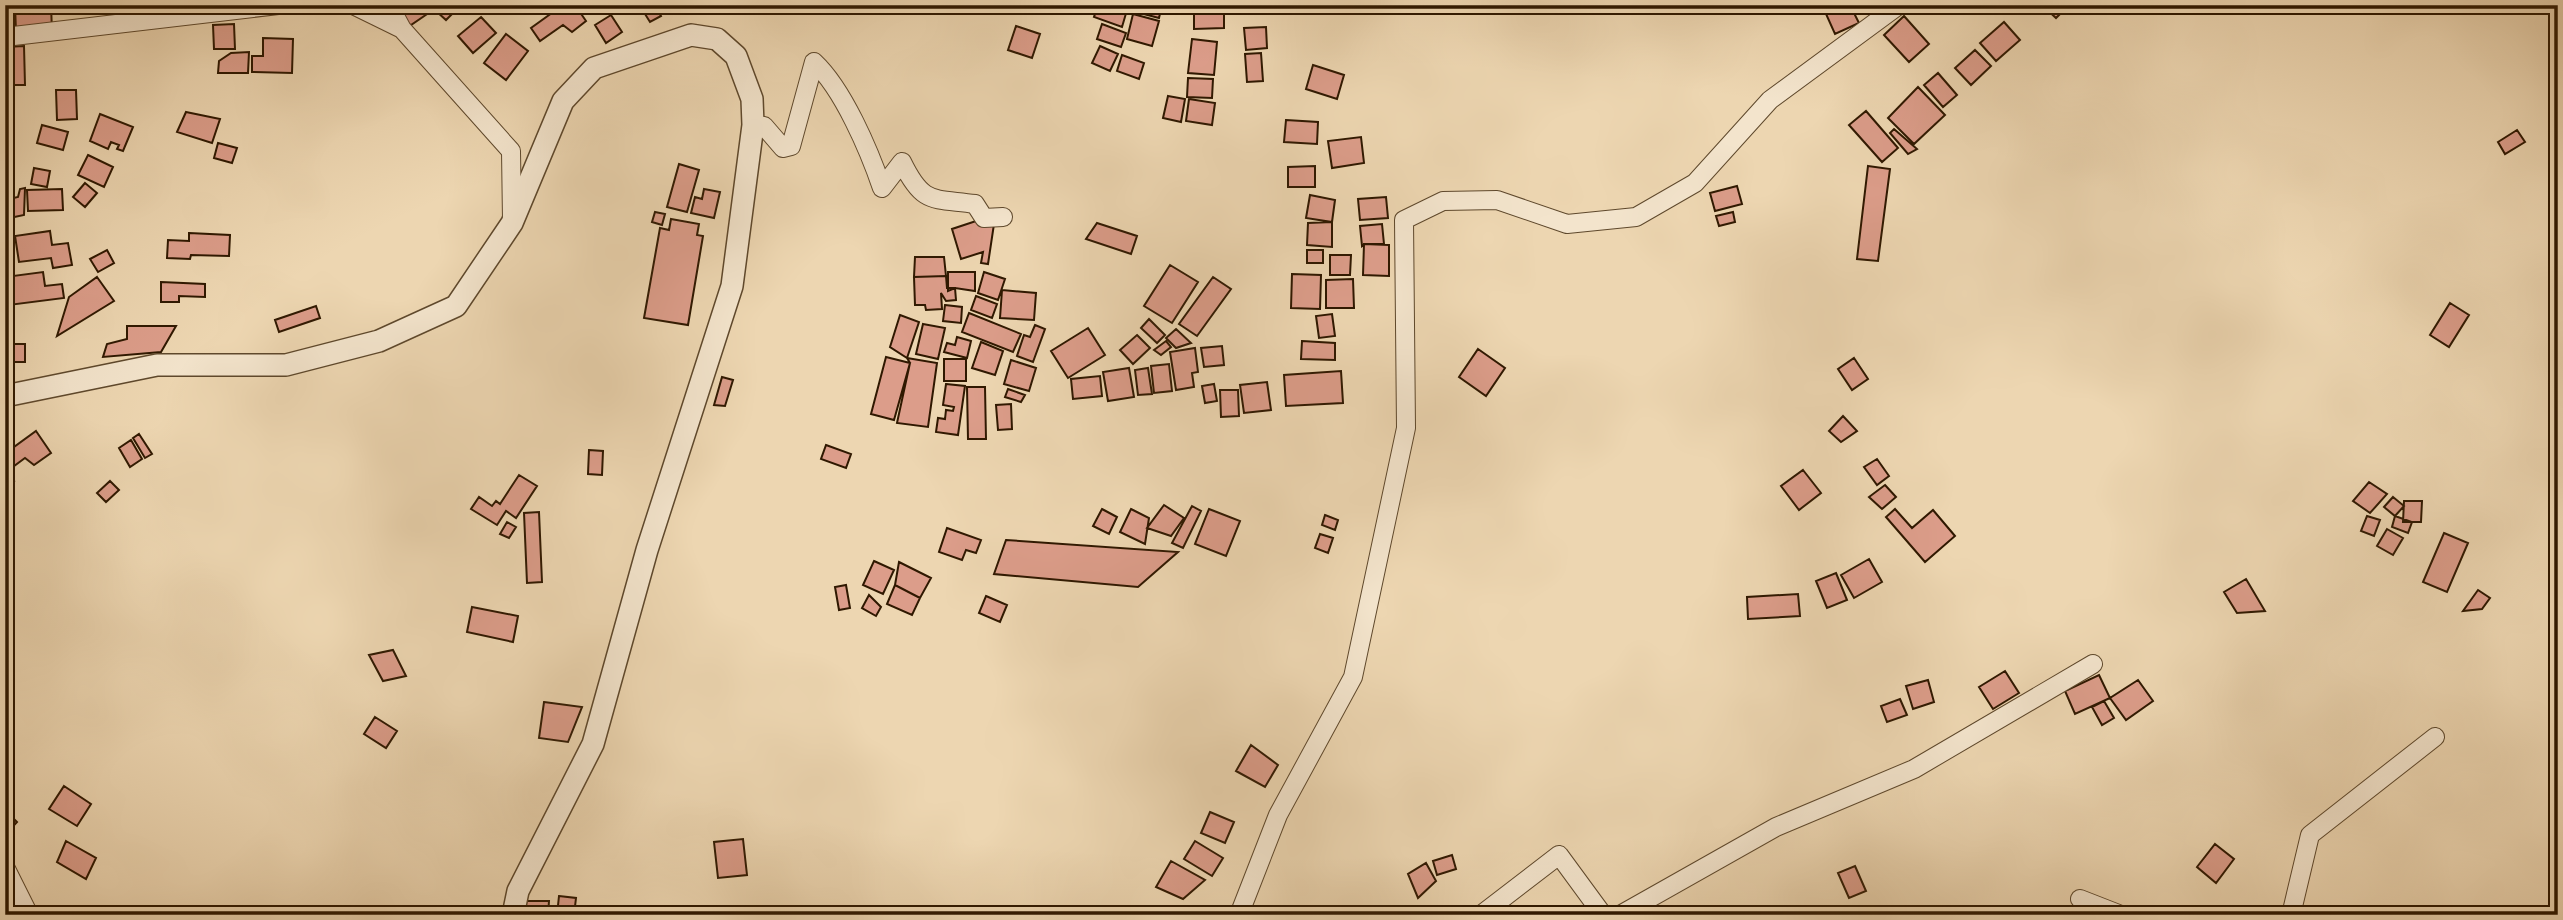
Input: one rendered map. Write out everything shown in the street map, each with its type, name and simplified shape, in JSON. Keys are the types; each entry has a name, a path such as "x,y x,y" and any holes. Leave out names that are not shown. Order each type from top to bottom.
{"street":[{"path":"5,37 278,5"},
{"path":"353,5 402,29"},
{"path":"389,5 402,29 511,151 512,223"},
{"path":"1239,915 1278,816 1353,677 1406,428 1404,220 1443,201 1497,200 1567,224 1636,217 1695,183 1770,100 1899,5"},
{"path":"5,396 157,365 286,365 379,341 456,306 512,223 562,101 594,68 691,35 717,39 736,56 752,99 753,125 732,286 647,550 593,744 518,891 513,915"},
{"path":"753,125 764,126 783,148 791,146 814,62 829,75 873,161 882,188 902,162 912,183 926,197 975,204 984,218 1003,217"},
{"path":"1620,915 1776,827 1914,769 2093,664"},
{"path":"2291,915 2309,835 2435,737"},
{"path":"1482,915 1559,855 1603,915"},
{"path":"5,867 29,915"},
{"path":"2080,899 2121,915"}],"building":[{"path":"15,5 51,5 52,31 16,32"},
{"path":"394,5 430,5 433,10 408,27"},
{"path":"442,5 453,5 457,9 446,20 436,11"},
{"path":"563,5 575,5 586,21 572,32 563,25 540,41 531,28"},
{"path":"1098,5 1111,5 1127,10 1122,27 1094,17"},
{"path":"1138,5 1162,5 1159,18 1136,12"},
{"path":"1194,5 1224,5 1224,28 1194,29"},
{"path":"1822,5 1850,5 1859,23 1835,34"},
{"path":"2042,5 2068,5 2068,6 2056,18"},
{"path":"657,8 661,16 650,22 645,14"},
{"path":"1133,14 1159,21 1152,46 1127,39"},
{"path":"611,15 622,32 606,43 595,25"},
{"path":"1904,16 1929,44 1909,62 1884,35"},
{"path":"481,17 496,33 473,53 458,36"},
{"path":"2004,22 2020,40 1996,61 1980,43"},
{"path":"234,24 235,49 214,49 213,25"},
{"path":"1102,24 1126,33 1121,47 1097,39"},
{"path":"1016,26 1040,34 1032,58 1008,50"},
{"path":"1266,27 1267,48 1246,50 1244,28"},
{"path":"506,34 528,51 506,80 484,63"},
{"path":"263,38 293,39 292,73 252,72 252,56 263,56"},
{"path":"1192,39 1217,42 1214,75 1188,73"},
{"path":"24,46 25,85 5,85 5,47"},
{"path":"1100,46 1118,54 1110,71 1092,63"},
{"path":"1975,50 1991,66 1971,85 1955,68"},
{"path":"249,52 248,73 218,73 219,61 231,53"},
{"path":"1261,53 1263,81 1247,82 1245,54"},
{"path":"1122,55 1144,63 1139,79 1117,71"},
{"path":"1313,65 1344,75 1337,99 1306,89"},
{"path":"1938,73 1957,95 1943,107 1924,85"},
{"path":"1188,78 1213,79 1212,98 1187,97"},
{"path":"1918,87 1945,115 1914,144 1888,118"},
{"path":"56,90 76,90 77,119 57,120"},
{"path":"1168,96 1185,99 1181,122 1163,118"},
{"path":"1189,99 1215,103 1212,125 1186,121"},
{"path":"1866,111 1898,148 1882,162 1849,125"},
{"path":"186,112 220,119 212,143 177,132"},
{"path":"100,114 133,127 123,151 117,149 119,145 111,142 108,149 90,141"},
{"path":"1286,120 1318,122 1317,144 1284,142"},
{"path":"42,125 68,132 63,150 37,143"},
{"path":"1894,129 1917,149 1908,154 1890,133"},
{"path":"2517,130 2525,142 2505,154 2498,142"},
{"path":"1361,137 1364,163 1332,168 1328,141"},
{"path":"218,143 237,148 232,163 214,158"},
{"path":"88,155 113,167 104,187 78,175"},
{"path":"679,164 699,170 687,212 667,207"},
{"path":"1315,166 1315,187 1288,187 1288,167"},
{"path":"1868,166 1890,169 1878,261 1857,259"},
{"path":"34,168 50,171 47,187 31,184"},
{"path":"85,183 97,193 85,207 73,197"},
{"path":"1737,186 1742,204 1715,211 1710,193"},
{"path":"25,188 24,215 5,219 5,200 18,197 20,189"},
{"path":"62,189 63,210 28,211 27,190"},
{"path":"704,189 720,192 714,218 691,213 695,197 702,199"},
{"path":"1310,195 1335,200 1332,222 1306,218"},
{"path":"1386,197 1388,218 1360,220 1358,199"},
{"path":"655,212 665,214 662,225 652,222"},
{"path":"1733,212 1735,222 1719,226 1716,216"},
{"path":"671,219 699,224 697,235 703,236 688,325 644,318 660,228 669,230"},
{"path":"976,221 994,224 988,264 981,263 983,252 961,259 952,229"},
{"path":"1332,222 1332,247 1307,245 1308,223"},
{"path":"1097,223 1137,236 1131,254 1086,239"},
{"path":"1382,224 1384,244 1362,246 1360,226"},
{"path":"50,231 52,245 68,243 72,265 53,268 51,258 19,262 15,236"},
{"path":"189,233 230,235 229,256 191,255 190,259 167,258 168,240 189,241"},
{"path":"1364,244 1389,245 1389,276 1363,275"},
{"path":"107,250 114,263 98,272 90,259"},
{"path":"1307,250 1323,250 1323,263 1307,263"},
{"path":"1330,255 1351,255 1350,275 1330,275"},
{"path":"915,257 944,257 946,276 914,277"},
{"path":"1170,265 1198,282 1172,323 1144,306"},
{"path":"43,272 45,286 62,284 64,298 9,305 5,277"},
{"path":"948,272 975,272 975,291 955,288 948,291"},
{"path":"984,272 1005,279 998,300 978,293"},
{"path":"1292,274 1321,275 1320,309 1291,308"},
{"path":"946,276 947,288 955,288 956,300 946,301 941,293 942,309 926,310 925,305 915,305 914,277"},
{"path":"97,277 114,301 57,336 69,297"},
{"path":"1213,277 1231,289 1197,336 1179,324"},
{"path":"1353,279 1354,308 1326,308 1326,280"},
{"path":"161,282 205,284 205,297 179,296 179,302 161,302"},
{"path":"1002,290 1036,293 1034,320 1000,318"},
{"path":"976,296 997,304 992,318 971,310"},
{"path":"2450,303 2469,315 2449,347 2430,335"},
{"path":"945,305 962,307 961,323 943,321"},
{"path":"316,306 320,318 279,332 275,320"},
{"path":"969,313 1021,334 1013,352 962,332"},
{"path":"1332,314 1335,336 1319,338 1316,316"},
{"path":"900,315 919,322 907,358 890,347"},
{"path":"1149,319 1165,335 1157,343 1141,328"},
{"path":"923,324 945,328 938,359 916,354"},
{"path":"1035,325 1045,329 1033,362 1017,356 1024,335 1030,337"},
{"path":"127,326 176,326 161,352 103,357 107,344 127,339"},
{"path":"1088,328 1105,355 1068,378 1051,351"},
{"path":"1176,329 1191,343 1176,348 1166,338"},
{"path":"1137,335 1150,348 1133,364 1120,350"},
{"path":"957,337 971,341 967,358 944,352 947,343 955,345"},
{"path":"1166,341 1171,347 1161,355 1154,350"},
{"path":"1302,341 1335,343 1335,360 1301,359"},
{"path":"981,342 1003,351 995,375 972,368"},
{"path":"5,344 25,344 25,362 5,362"},
{"path":"1222,346 1224,365 1204,367 1201,348"},
{"path":"1195,348 1198,372 1192,373 1194,387 1176,390 1170,352"},
{"path":"1478,349 1505,368 1486,396 1459,377"},
{"path":"886,357 910,363 894,420 871,414"},
{"path":"907,358 937,363 928,427 897,423 910,363"},
{"path":"1854,358 1868,379 1852,390 1838,369"},
{"path":"944,359 966,359 966,381 944,381"},
{"path":"1011,360 1036,368 1029,391 1004,384"},
{"path":"1169,364 1172,391 1154,393 1151,366"},
{"path":"1129,368 1134,397 1108,401 1103,372"},
{"path":"1148,368 1152,394 1138,395 1135,370"},
{"path":"1341,371 1343,403 1286,406 1284,375"},
{"path":"1100,376 1102,396 1073,399 1071,379"},
{"path":"722,377 733,380 725,406 714,405"},
{"path":"1267,382 1271,410 1244,413 1240,385"},
{"path":"946,384 965,386 958,435 936,432 938,418 945,419 946,410 953,411 954,407 943,405"},
{"path":"1214,384 1217,401 1205,403 1202,386"},
{"path":"967,387 985,387 986,439 968,439"},
{"path":"1008,389 1025,395 1021,402 1005,397"},
{"path":"1220,390 1238,390 1239,416 1221,417"},
{"path":"1011,404 1012,429 998,430 996,405"},
{"path":"1843,416 1857,431 1841,442 1829,431"},
{"path":"36,431 51,453 34,465 25,458 10,469 5,462 5,449 7,452"},
{"path":"139,434 152,454 145,458 133,438"},
{"path":"131,440 142,459 130,467 119,448"},
{"path":"826,445 851,454 846,468 821,459"},
{"path":"589,450 603,451 602,475 588,474"},
{"path":"1877,459 1889,476 1877,485 1864,467"},
{"path":"5,469 14,481 5,486"},
{"path":"1803,470 1821,493 1799,510 1781,486"},
{"path":"519,475 537,486 516,518 506,511 497,525 471,509 479,497 492,506 496,501 500,504"},
{"path":"110,481 119,490 106,502 97,493"},
{"path":"2369,482 2387,494 2370,513 2353,501"},
{"path":"1885,485 1896,497 1882,509 1869,497"},
{"path":"2393,497 2404,506 2395,516 2384,507"},
{"path":"2404,501 2422,501 2421,522 2403,522"},
{"path":"1164,505 1184,518 1171,536 1147,528"},
{"path":"1192,506 1201,511 1183,548 1172,543"},
{"path":"1102,509 1117,517 1109,534 1093,526"},
{"path":"1131,509 1149,518 1145,544 1120,532"},
{"path":"1209,509 1240,521 1226,556 1195,544"},
{"path":"1895,509 1912,528 1933,510 1955,536 1925,562 1886,517"},
{"path":"539,512 542,582 527,583 524,513"},
{"path":"1325,515 1338,520 1335,530 1322,525"},
{"path":"2367,516 2380,520 2374,536 2361,531"},
{"path":"2395,516 2412,522 2408,533 2392,527"},
{"path":"507,522 516,527 509,538 500,534"},
{"path":"947,528 981,540 976,553 966,550 962,560 939,552"},
{"path":"2387,529 2403,538 2393,555 2377,546"},
{"path":"2444,533 2468,543 2447,592 2423,582"},
{"path":"1320,534 1333,538 1328,553 1315,548"},
{"path":"1006,540 1178,552 1138,587 994,574"},
{"path":"1869,559 1882,582 1854,598 1841,575"},
{"path":"874,561 894,570 883,594 863,585"},
{"path":"899,562 931,578 920,598 895,585"},
{"path":"1836,573 1847,600 1827,608 1816,581"},
{"path":"2246,579 2265,611 2237,613 2224,592"},
{"path":"846,585 850,608 839,610 835,587"},
{"path":"895,585 920,598 912,615 887,604"},
{"path":"2478,590 2490,598 2482,609 2463,611"},
{"path":"1798,594 1800,616 1748,619 1747,597"},
{"path":"869,595 881,607 876,616 862,608"},
{"path":"986,596 1007,605 1000,622 979,613"},
{"path":"472,607 518,616 513,642 467,632"},
{"path":"393,650 406,676 383,681 369,655"},
{"path":"2005,671 2019,693 1993,709 1979,687"},
{"path":"2099,675 2110,698 2075,714 2065,691"},
{"path":"1928,680 1934,702 1913,709 1906,686"},
{"path":"2138,680 2153,701 2126,720 2110,698"},
{"path":"1900,699 1907,715 1887,722 1881,706"},
{"path":"2104,701 2114,718 2102,725 2092,707"},
{"path":"544,702 582,707 568,742 539,738"},
{"path":"375,717 397,731 386,748 364,734"},
{"path":"1251,745 1278,765 1265,787 1236,771"},
{"path":"64,786 91,804 77,826 49,809"},
{"path":"5,810 17,822 5,835"},
{"path":"1210,812 1234,822 1225,843 1201,833"},
{"path":"743,839 747,875 718,878 714,842"},
{"path":"66,841 96,858 86,879 57,862"},
{"path":"1195,841 1223,858 1212,876 1184,859"},
{"path":"2215,844 2234,859 2216,883 2197,867"},
{"path":"1452,855 1456,869 1437,875 1433,861"},
{"path":"1171,861 1205,880 1183,899 1156,887"},
{"path":"1426,863 1436,881 1418,898 1408,874"},
{"path":"1855,866 1866,891 1849,898 1838,873"},
{"path":"559,896 576,898 574,915 557,915"},
{"path":"517,901 549,901 548,915 517,915"},
{"path":"668,910 668,915 648,915 648,911"}]}
